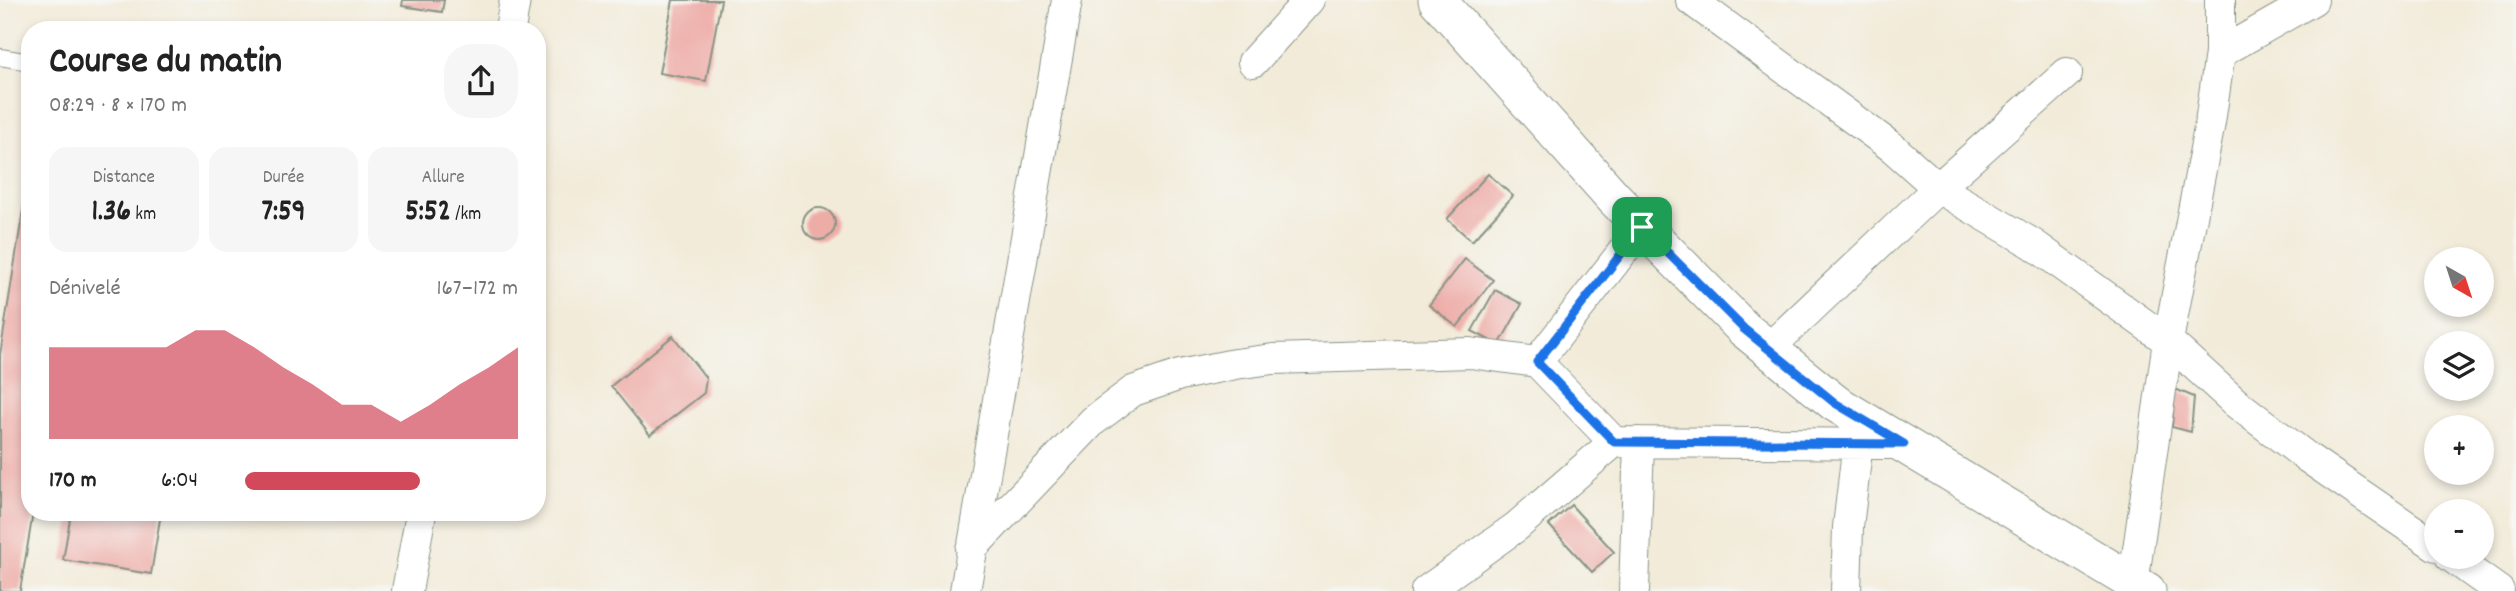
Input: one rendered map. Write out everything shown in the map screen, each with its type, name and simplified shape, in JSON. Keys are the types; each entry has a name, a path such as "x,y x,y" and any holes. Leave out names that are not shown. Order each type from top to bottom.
{"street":[{"path":"512,21 515,0"},
{"path":"965,591 1067,0"},
{"path":"1253,62 1309,0"},
{"path":"1437,0 1642,227 1744,329 1835,403 2138,588 2168,341 2210,124 2220,53 2220,0"},
{"path":"1690,0 1893,148 1938,188 2033,244 2168,341 2236,403 2308,458 2424,538"},
{"path":"2220,53 2313,0"},
{"path":"1768,349 1938,188 2067,73"},
{"path":"1537,362 1642,227"},
{"path":"971,550 1093,421 1133,391 1180,375 1273,359 1470,353 1537,362 1627,442 1634,591"},
{"path":"1426,591 1516,527 1627,442 1904,444"},
{"path":"1846,591 1848,527 1858,442"},
{"path":"407,591 420,521"},
{"path":"2468,569 2499,591"}],"lane":[{"path":"0,57 21,60"}],"building":[{"path":"403,0 444,0 442,12 402,6"},
{"path":"673,0 721,0 706,81 659,73"},
{"path":"1488,174 1513,196 1472,241 1447,219"},
{"path":"819,208 830,213 835,224 830,235 819,240 808,235 803,224 808,213"},
{"path":"21,223 21,521 32,521 20,591 0,591 0,355"},
{"path":"1465,259 1493,280 1457,327 1429,305"},
{"path":"1495,290 1522,304 1499,345 1472,331"},
{"path":"673,336 706,378 704,393 650,435 611,386"},
{"path":"2175,389 2194,397 2191,432 2172,427"},
{"path":"1571,505 1614,552 1592,572 1549,525"},
{"path":"70,521 160,521 151,574 63,560"}],"route":[{"path":"1642,227 1744,329 1835,403 1904,444 1614,442 1537,362 1642,227"}]}
